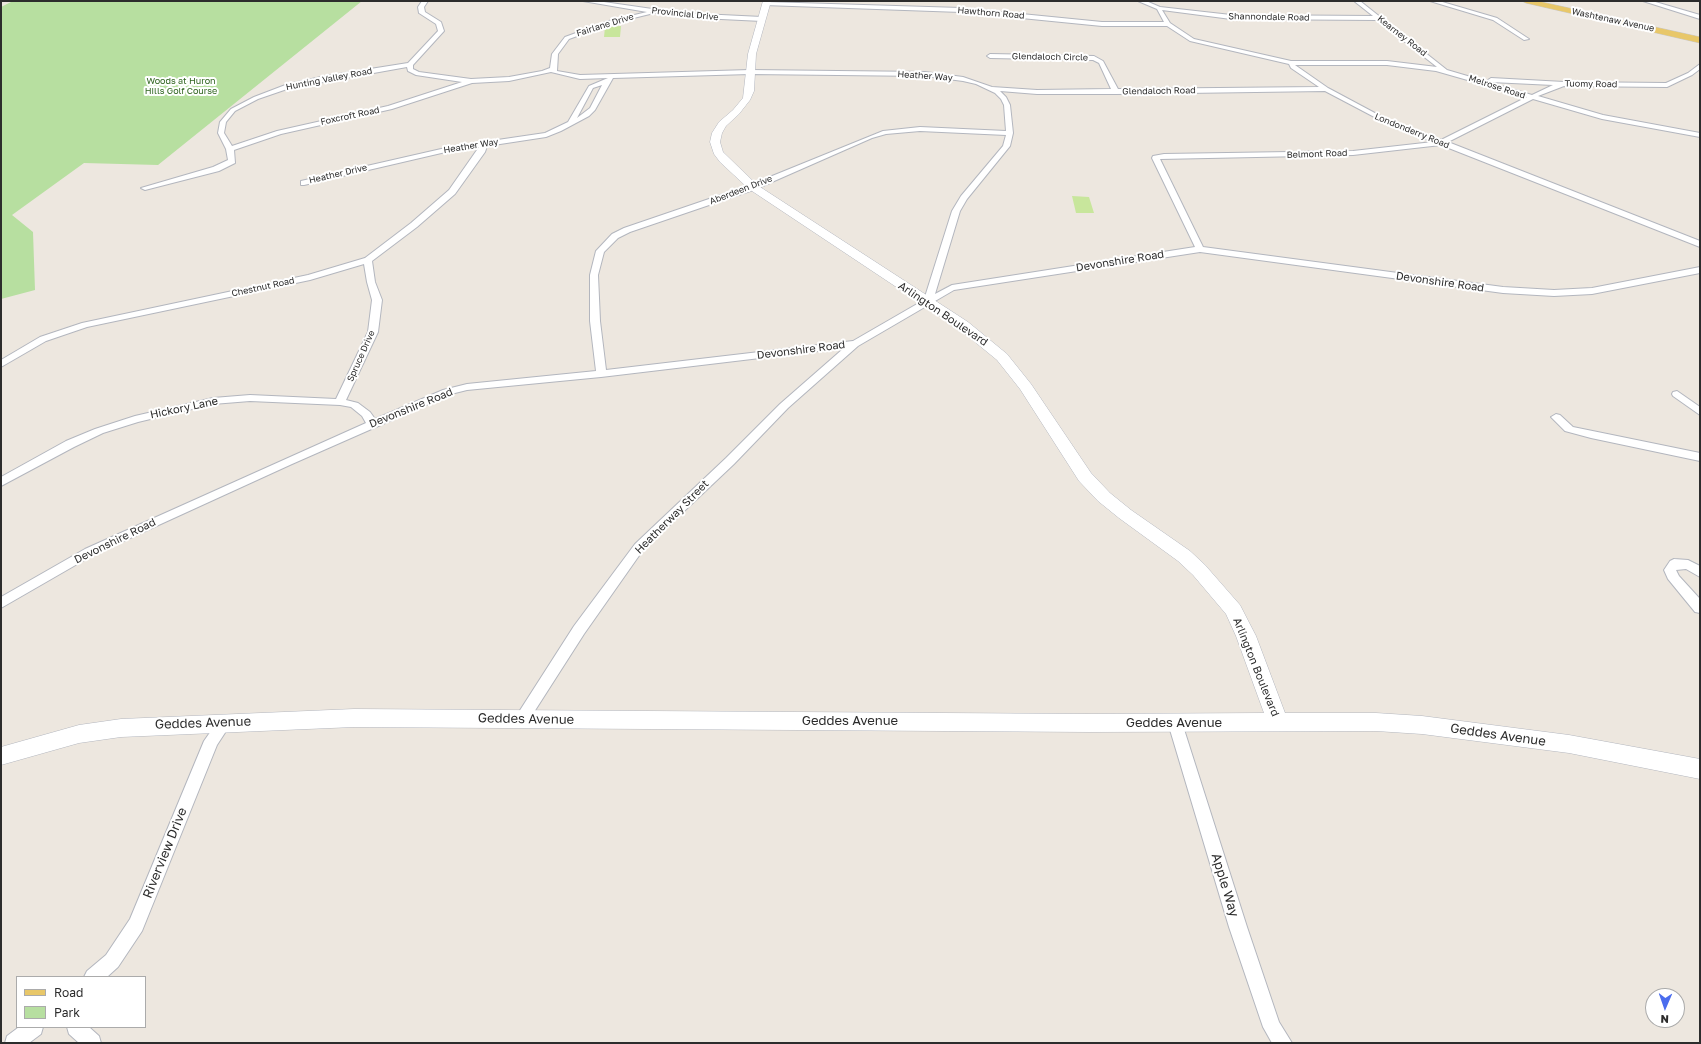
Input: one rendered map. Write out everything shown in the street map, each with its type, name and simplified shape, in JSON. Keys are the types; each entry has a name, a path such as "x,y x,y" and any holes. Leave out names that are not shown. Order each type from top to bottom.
{"main road":[{"name":"Washtenaw Avenue","path":"1526,1 1700,40"}],"street":[{"path":"425,1 421,7 422,13 439,24 441,31 410,65 410,70 418,74 471,82 509,79 544,73 553,69"},
{"name":"Provincial Drive","path":"586,1 700,17 762,19"},
{"path":"844,6 849,1"},
{"path":"1141,1 1159,8"},
{"name":"Kearney Road","path":"1357,1 1447,72"},
{"path":"1433,1 1495,19 1526,39"},
{"path":"1646,1 1700,17"},
{"name":"Hawthorn Road","path":"767,3 961,10 1102,24 1168,24"},
{"name":"Arlington Boulevard","path":"767,3 752,54 747,98 736,112 720,127 715,142 718,152 727,163 753,186 963,325 1002,357 1026,387 1085,477 1099,492 1125,514 1184,556 1220,593 1233,610 1246,636 1278,723"},
{"name":"Shannondale Road","path":"1159,8 1231,17 1379,18"},
{"name":"Londonderry Road","path":"1159,8 1168,24 1179,33 1199,42 1291,63 1293,67 1326,90 1384,120 1700,244"},
{"name":"Fairlane Drive","path":"553,69 555,54 567,38 611,22 656,12"},
{"name":"Glendaloch Circle","path":"990,56 1094,58 1101,62 1116,92"},
{"name":"Melrose Road","path":"1291,63 1406,64 1447,72 1609,119 1700,135"},
{"name":"Hunting Valley Road","path":"230,149 221,133 223,122 233,110 256,98 288,86 311,81 410,65"},
{"name":"Tuomy Road","path":"1476,80 1564,84 1667,85 1690,74 1700,66"},
{"name":"Heather Way","path":"553,69 554,72 574,76 611,78 750,72 925,74 963,79 992,89 1004,98 1007,105 1010,133"},
{"name":"Heather Way","path":"372,166 450,149 546,135 587,115 593,109 611,78"},
{"name":"Heather Way","path":"569,124 577,115 592,87 611,78"},
{"name":"Foxcroft Road","path":"230,149 280,132 390,108 471,82"},
{"name":"Belmont Road","path":"1200,249 1156,158 1164,156 1353,153 1441,143 1548,88 1564,84"},
{"name":"Glendaloch Road","path":"992,89 1037,92 1326,90"},
{"name":"Aberdeen Drive","path":"600,374 595,321 594,275 596,261 600,251 606,243 627,230 753,186 885,132 920,129 1010,133"},
{"path":"928,303 956,211 964,198 1006,146 1010,133"},
{"name":"Chestnut Road","path":"1,364 43,339 85,325 310,277 368,260 452,192 481,152 484,144"},
{"path":"145,188 225,165 232,161 230,149"},
{"name":"Heather Drive","path":"304,183 372,166"},
{"name":"Devonshire Road","path":"1,603 89,552 288,461 447,392 467,387 600,374 855,344 952,288 1200,249 1503,290 1554,293 1592,291 1700,270"},
{"name":"Spruce Drive","path":"340,402 373,332 377,300 368,260"},
{"name":"Heatherway Street","path":"522,719 579,630 639,548 784,406 855,344"},
{"path":"1677,394 1700,412"},
{"name":"Hickory Lane","path":"1,482 70,444 99,431 179,407 213,400 250,398 340,402 354,405 366,414 372,424"},
{"path":"1556,417 1569,429 1590,435 1700,457"},
{"path":"1700,572 1688,565 1674,564 1670,570 1674,579 1700,608"},
{"name":"Geddes Avenue","path":"1,756 79,734 121,728 225,722 354,718 1175,723 1376,722 1422,725 1569,744 1700,769"},
{"name":"Riverview Drive","path":"94,976 112,961 136,924 211,741 225,722"},
{"name":"Apple Way","path":"1175,723 1238,927 1272,1027 1283,1043"},
{"path":"14,1043 33,1028"},
{"path":"77,1028 92,1043"}],"green space":[{"name":"Woods at Huron Hills Golf Course","path":"13,1 362,1 158,165 84,163 12,215 33,232 35,290 1,299 1,7"},
{"path":"621,26 620,37 604,37 605,27"},
{"path":"1072,196 1089,197 1094,213 1076,213"}]}
